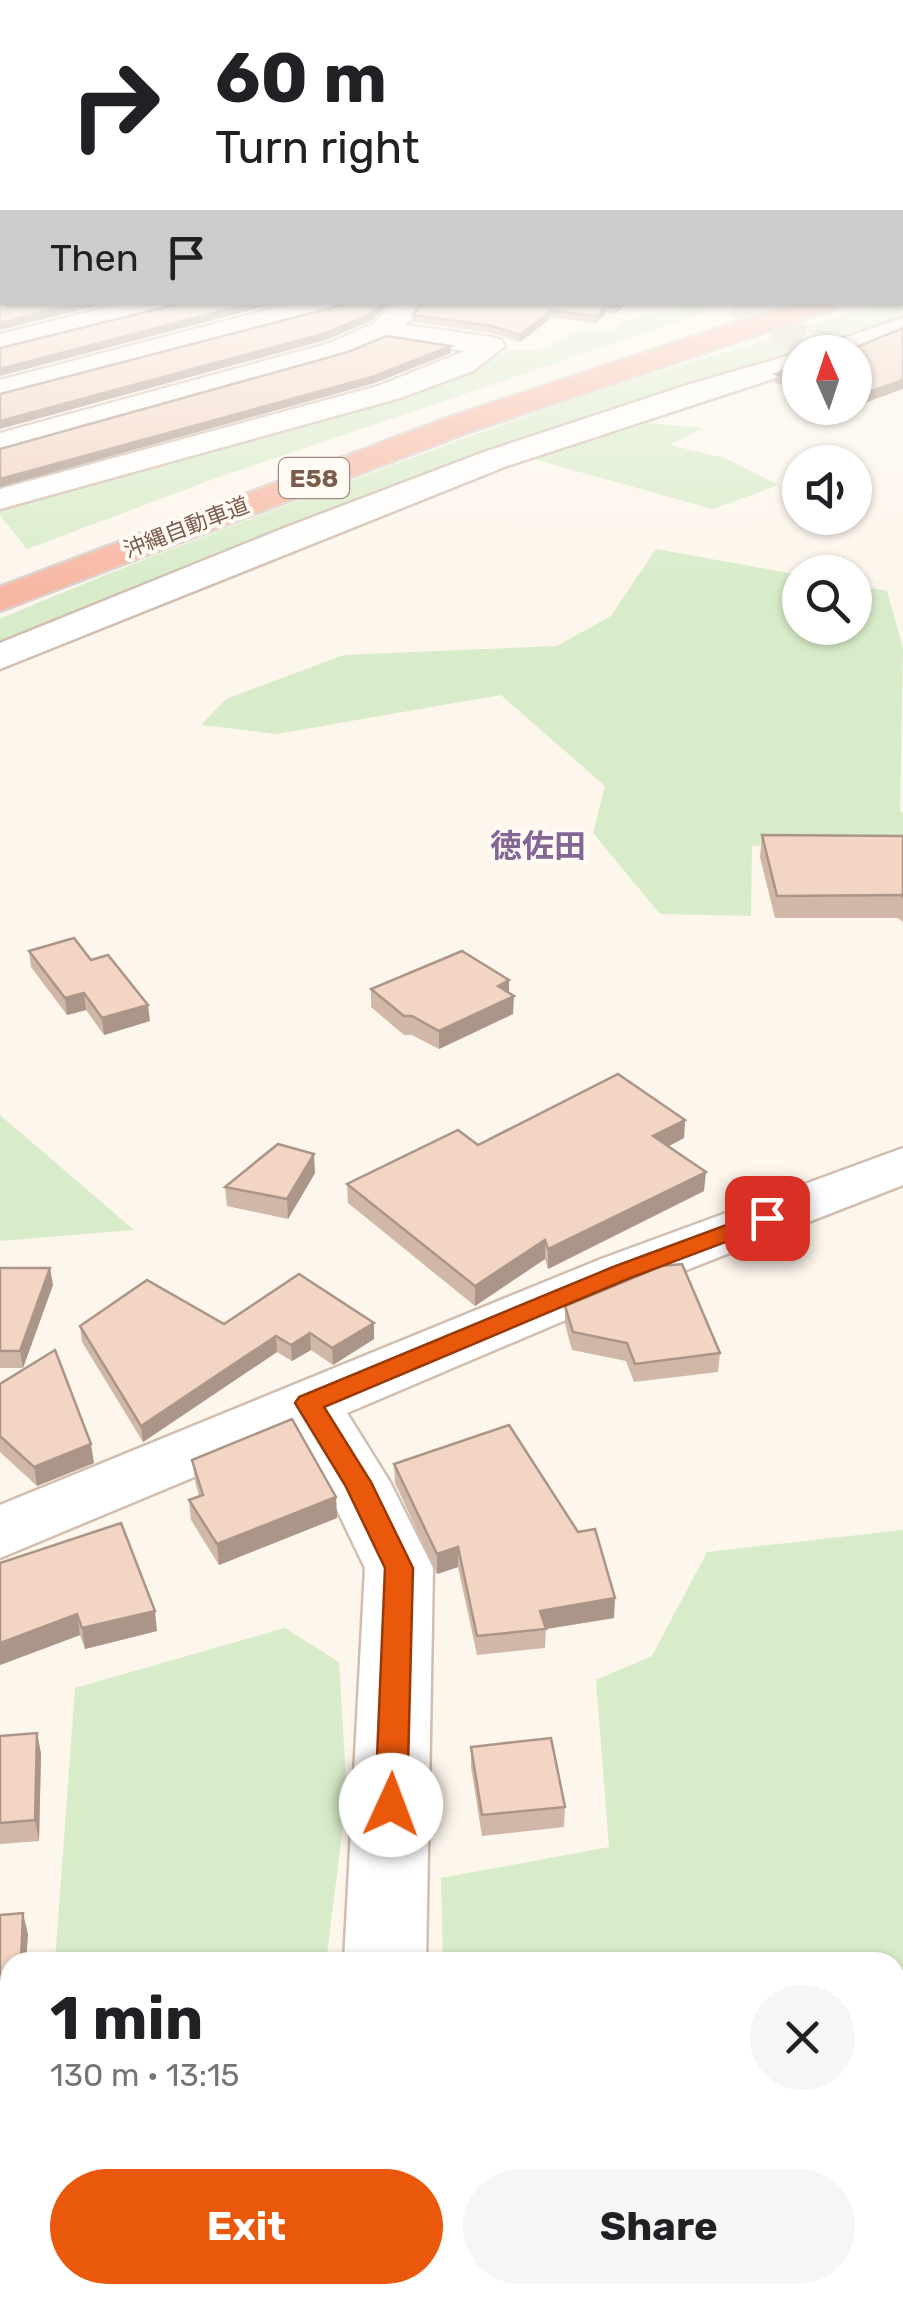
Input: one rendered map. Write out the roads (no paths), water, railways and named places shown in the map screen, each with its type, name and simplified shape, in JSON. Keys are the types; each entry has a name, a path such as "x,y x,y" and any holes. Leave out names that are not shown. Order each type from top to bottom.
{"highway":[{"name":"沖縄自動車道","path":"0,574 222,486 556,375"},
{"name":"沖縄自動車道","path":"0,600 458,425 609,375"}],"street":[{"path":"0,392 64,375"},
{"path":"0,443 249,375"},
{"path":"0,499 389,392 435,375"},
{"path":"0,657 291,535 666,398 751,375"},
{"path":"0,392 61,427"},
{"path":"0,1533 622,1272 903,1165"},
{"path":"308,1403 357,1482 399,1568 385,1952"}],"district":[{"name":"徳佐田","path":"538,846"}]}
